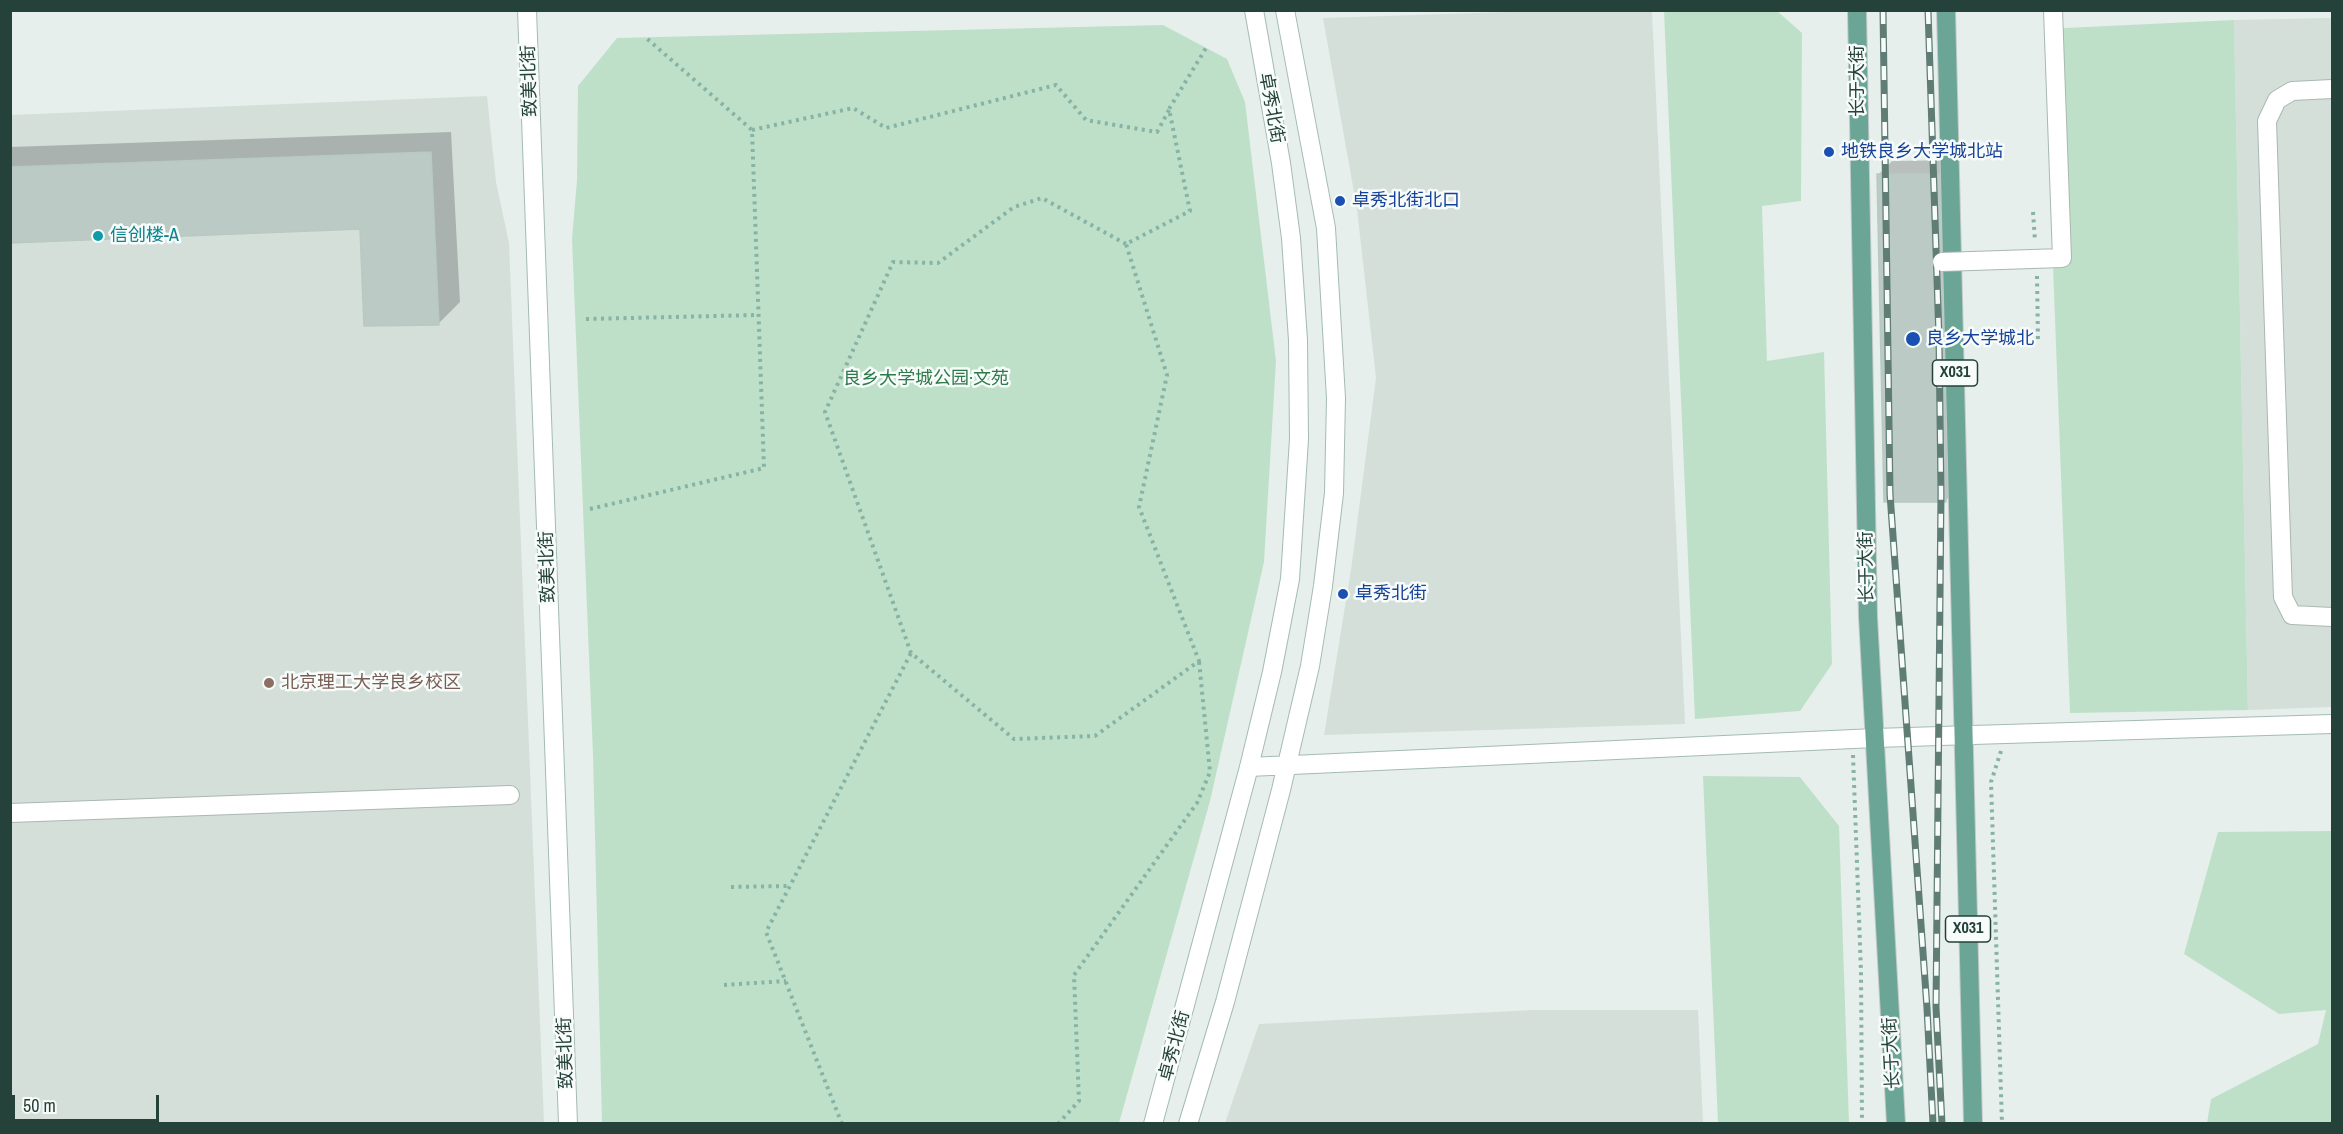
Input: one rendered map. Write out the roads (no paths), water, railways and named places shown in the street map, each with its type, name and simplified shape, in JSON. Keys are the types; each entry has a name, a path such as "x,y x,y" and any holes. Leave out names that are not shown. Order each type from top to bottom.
{"main road":[{"name":"长于大街","path":"1857,10 1868,582 1896,1124"},
{"name":"X031","path":"1946,10 1973,1124"}],"street":[{"name":"致美北街","path":"528,10 568,1124"},
{"name":"卓秀北街","path":"1154,1124 1249,767 1272,672 1290,579 1299,439 1298,340 1291,238 1281,163 1254,10"},
{"path":"1188,1124 1225,1002 1287,765 1310,666 1323,586 1334,493 1336,398 1326,228 1285,10"},
{"path":"1942,262 2061,258 2053,10"},
{"path":"2332,89 2292,91 2277,100 2267,121 2283,597 2292,615 2332,617"},
{"path":"1249,767 1875,738 2332,724"},
{"path":"10,813 510,795"}],"railway":[{"path":"1883,10 1890,494 1927,1008 1933,1124"},
{"path":"1928,10 1939,338 1941,493 1936,1007 1942,1124"}],"place":[{"name":"地铁良乡大学城北站","path":"1829,152"},
{"name":"卓秀北街北口","path":"1340,201"},
{"name":"信创楼-A","path":"98,236"},
{"name":"良乡大学城北","path":"1913,339"},
{"name":"卓秀北街","path":"1343,594"},
{"name":"北京理工大学良乡校区","path":"269,683"}],"park label":[{"name":"良乡大学城公园·文苑","path":"926,379"}]}
